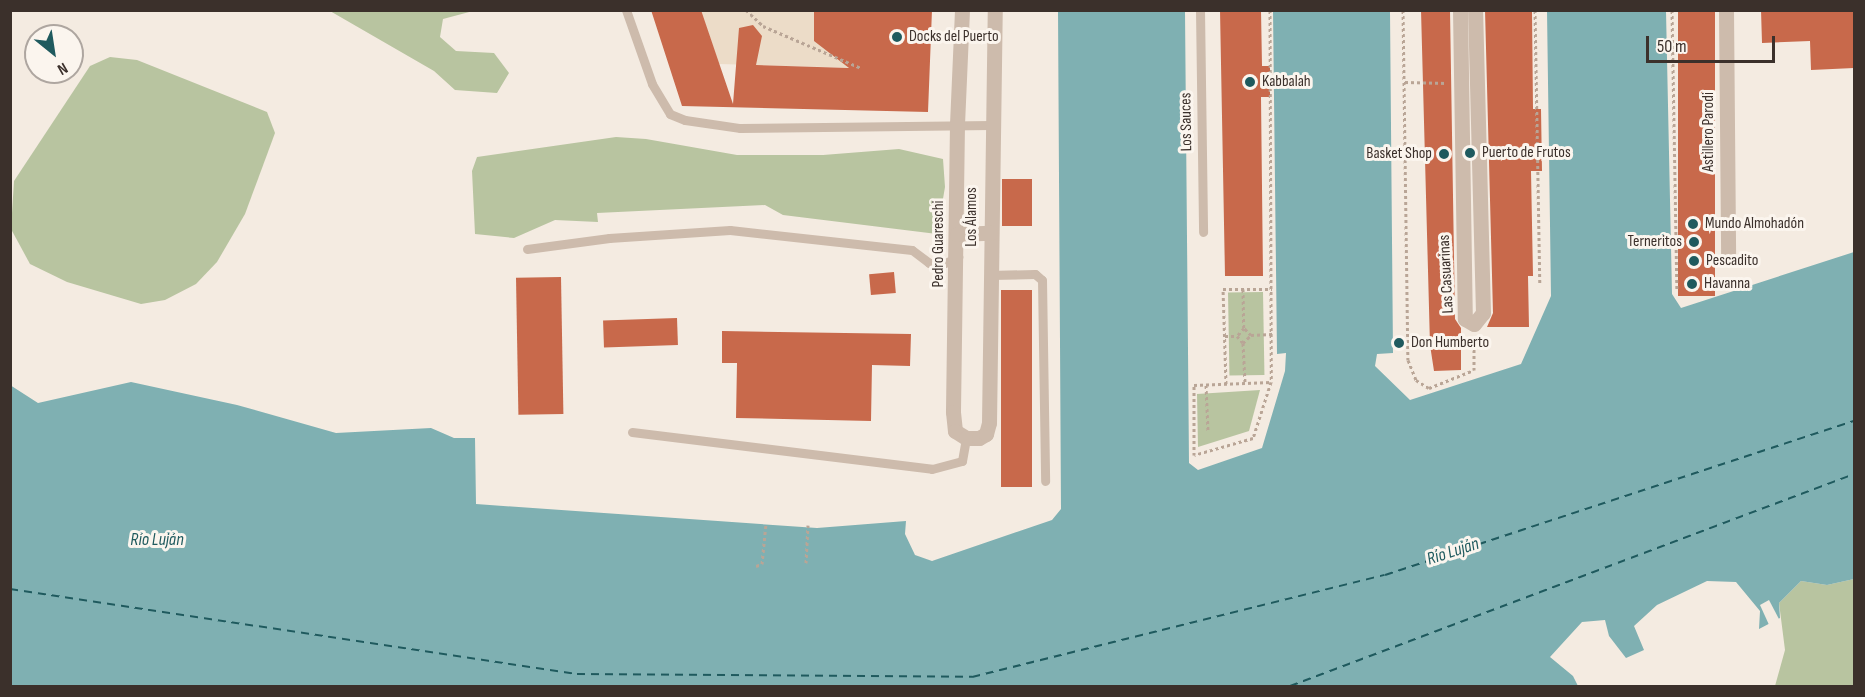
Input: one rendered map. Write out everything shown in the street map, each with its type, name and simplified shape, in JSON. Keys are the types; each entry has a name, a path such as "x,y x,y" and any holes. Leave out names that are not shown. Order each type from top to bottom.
{"street":[{"name":"Pedro Guareschi","path":"962,10 957,124 958,257 953,412 955,431 966,438"},
{"name":"Los Álamos","path":"966,438 986,434 989,423 991,125 995,10"},
{"name":"Las Casuarinas","path":"1460,10 1465,319 1474,324 1483,313 1475,10"},
{"name":"Astillero Parodi","path":"1726,10 1728,254"},
{"path":"957,234 990,233"}],"lane":[{"path":"626,10 652,84 670,114 685,120 740,128 991,125"},
{"name":"Los Sauces","path":"1200,10 1203,232"},
{"path":"527,249 609,238 730,230 912,250 929,263 943,264 958,257"},
{"path":"990,275 1035,274 1042,280 1044,481"},
{"path":"632,432 932,469 962,461 966,438"}],"path":[{"path":"746,10 763,26 861,68"},
{"path":"1270,10 1273,334 1271,382 1253,438 1194,455 1194,386 1271,382"},
{"path":"1403,10 1408,360 1416,380 1429,388 1474,370 1474,324"},
{"path":"1535,10 1539,284"},
{"path":"1672,10 1677,290"},
{"path":"1404,82 1460,83"},
{"path":"1226,384 1223,289 1272,289"},
{"path":"1237,336 1244,328 1243,289"},
{"path":"1244,328 1251,335"},
{"path":"1245,382 1244,343 1251,335 1273,334"},
{"path":"1225,336 1237,336 1244,343"},
{"path":"1206,385 1208,431"},
{"path":"756,566 762,564 766,523"},
{"path":"806,563 808,525"}],"green space":[{"path":"330,11 473,11 443,19 440,37 456,51 494,53 509,73 497,93 455,90 434,71"},
{"path":"110,57 137,60 267,112 275,133 245,214 217,262 196,284 165,300 141,304 67,282 30,264 11,229 14,181 78,84 84,84 84,75 90,66"},
{"path":"616,137 646,139 737,155 823,155 899,149 943,159 945,187 937,234 783,215 765,205 597,213 598,222 555,220 514,238 475,234 472,171 477,157"},
{"path":"1263,292 1264,375 1229,376 1228,293"},
{"path":"1260,390 1249,431 1198,447 1197,394"},
{"path":"1854,579 1854,686 1775,686 1785,650 1779,603 1801,581 1827,585"}],"shaded area":[{"path":"701,11 864,11 861,68 719,64"}],"water":[{"name":"Río Luján","path":"1058,11 1185,11 1189,463 1198,470 1262,448 1285,371 1286,353 1277,354 1273,11 1390,11 1393,353 1377,354 1375,366 1410,400 1521,364 1551,296 1547,11 1666,11 1672,294 1681,308 1854,252 1854,579 1827,585 1801,581 1779,603 1780,618 1759,629 1760,611 1736,582 1707,581 1657,605 1634,626 1644,650 1626,658 1609,636 1605,620 1582,622 1550,657 1573,676 1578,686 11,686 10,385 38,403 131,382 237,405 336,433 431,428 454,438 475,438 476,504 817,528 906,521 905,534 915,555 932,561 1052,520 1061,509"}],"pier":[{"path":"1769,600 1780,621 1770,627 1760,605"}],"building":[{"name":"Docks del Puerto","path":"651,10 701,10 733,104 739,28 753,25 762,36 756,65 849,68 814,41 814,10 932,10 928,112 682,106"},
{"path":"1220,10 1261,10 1262,66 1270,66 1270,97 1261,97 1263,276 1225,276"},
{"path":"1421,10 1450,10 1455,319 1461,328 1461,370 1434,371 1430,345"},
{"path":"1485,10 1532,10 1533,109 1541,109 1542,171 1531,171 1533,276 1528,276 1529,327 1487,327 1493,313"},
{"path":"1678,10 1715,10 1715,296 1678,296"},
{"path":"1761,10 1854,10 1854,68 1811,70 1810,41 1762,43"},
{"path":"1002,179 1032,179 1032,226 1002,226"},
{"path":"894,272 896,293 871,295 869,274"},
{"path":"561,277 563,414 518,415 516,278"},
{"path":"1001,290 1032,290 1032,487 1001,487"},
{"path":"677,318 678,345 604,348 603,321"},
{"path":"722,331 911,334 910,366 872,365 871,421 736,418 737,363 722,363"}],"ferry route":[{"path":"10,589 577,674 972,677 1385,575 1854,421"},
{"path":"1290,686 1854,474"}],"place":[{"name":"Docks del Puerto","path":"897,37"},
{"name":"Kabbalah","path":"1250,82"},
{"name":"Puerto de Frutos","path":"1470,153"},
{"name":"Basket Shop","path":"1444,154"},
{"name":"Mundo Almohadón","path":"1693,224"},
{"name":"Terneritos","path":"1694,242"},
{"name":"Pescadito","path":"1694,261"},
{"name":"Havanna","path":"1692,284"},
{"name":"Don Humberto","path":"1399,343"}]}
